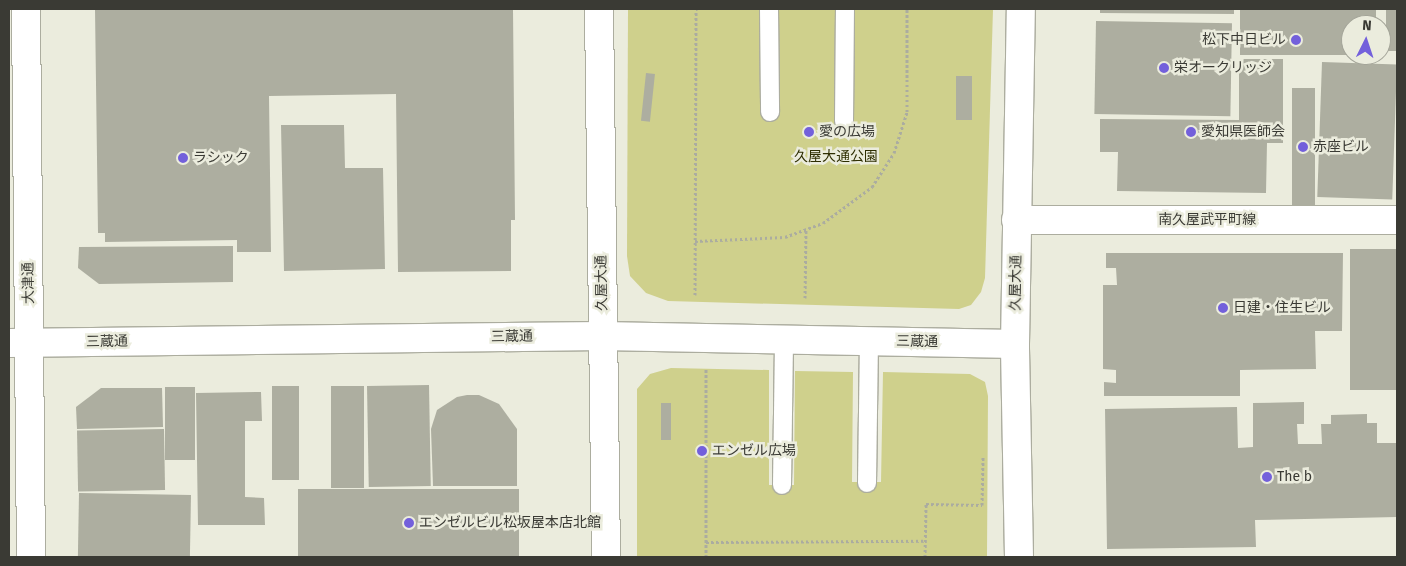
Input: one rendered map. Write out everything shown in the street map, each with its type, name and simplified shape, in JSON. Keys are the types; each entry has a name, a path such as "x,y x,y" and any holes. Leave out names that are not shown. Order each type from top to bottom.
{"street":[{"name":"大津通","path":"26,9 19,343 31,557"},
{"name":"久屋大通","path":"599,9 606,557"},
{"name":"久屋大通","path":"1019,557 1015,344 1021,9"},
{"name":"南久屋武平町線","path":"1016,220 1397,220"},
{"name":"三蔵通","path":"19,343 602,336 1015,344"}],"lane":[{"path":"769,9 770,112"},
{"path":"844,121 845,9"},
{"path":"782,485 784,340"},
{"path":"867,483 868,341"}],"path":[{"path":"695,295 696,9"},
{"path":"695,241 761,240 806,230 845,210 860,198 885,170 894,153 907,112 907,9"},
{"path":"805,298 806,230"},
{"path":"706,368 706,557"},
{"path":"925,557 926,504 982,505 983,458"},
{"path":"706,542 925,541"}],"green space":[{"name":"久屋大通公園","path":"628,9 993,9 985,278 981,292 971,305 959,309 668,301 646,293 630,276 627,256"},
{"name":"エンゼル広場","path":"671,368 769,370 769,485 794,485 795,371 853,372 852,482 881,482 883,372 970,374 985,382 988,396 987,557 637,557 637,389 650,374"}],"building":[{"name":"ラシック","path":"95,9 513,9 515,220 511,220 511,271 398,272 396,94 269,96 271,252 237,252 237,240 105,242 105,233 98,233"},
{"path":"1100,9 1234,9 1234,14 1100,13"},
{"name":"松下中日ビル","path":"1240,9 1376,9 1376,15 1341,15 1341,55 1240,55"},
{"path":"1386,9 1397,9 1397,51 1391,51 1391,15 1386,15"},
{"name":"栄オークリッジ","path":"1096,21 1232,23 1230,116 1094,114"},
{"name":"愛知県医師会","path":"1239,59 1283,59 1283,143 1267,143 1266,193 1117,191 1118,152 1100,152 1100,119 1239,120"},
{"path":"1322,62 1341,63 1341,65 1397,65 1392,200 1317,197"},
{"path":"646,73 655,74 650,122 641,121"},
{"path":"956,76 972,76 972,120 956,120"},
{"name":"赤座ビル","path":"1292,88 1315,88 1315,205 1292,205"},
{"path":"281,125 344,125 345,168 383,168 385,269 284,271"},
{"path":"233,246 233,282 99,284 78,268 79,247"},
{"path":"1350,249 1397,249 1397,390 1350,390"},
{"name":"日建・住生ビル","path":"1106,253 1343,253 1342,331 1315,331 1316,369 1240,370 1240,396 1104,396 1104,382 1116,383 1116,370 1103,369 1103,285 1117,285 1116,268 1106,268"},
{"path":"429,385 431,486 369,487 367,386"},
{"path":"272,386 299,386 299,480 272,480"},
{"path":"331,386 364,386 364,488 331,488"},
{"path":"165,387 195,387 195,460 165,460"},
{"path":"101,388 162,388 163,427 77,429 76,407"},
{"path":"261,392 262,421 245,421 245,497 264,498 265,525 198,525 196,393"},
{"path":"479,395 499,404 517,429 517,486 433,486 431,429 437,410 457,397"},
{"path":"1304,402 1304,424 1297,424 1298,444 1322,444 1321,424 1331,424 1331,415 1367,414 1367,423 1377,423 1377,443 1397,443 1397,517 1255,520 1256,547 1107,549 1105,409 1237,407 1238,448 1253,447 1253,403"},
{"path":"661,403 671,403 671,440 661,440"},
{"path":"164,429 165,490 78,492 77,431"},
{"name":"エンゼルビル松坂屋本店北館","path":"298,489 519,489 519,557 298,557"},
{"path":"79,493 191,495 190,557 78,557"}],"place":[{"name":"松下中日ビル","path":"1296,40"},
{"name":"栄オークリッジ","path":"1164,68"},
{"name":"愛の広場","path":"809,132"},
{"name":"愛知県医師会","path":"1191,132"},
{"name":"赤座ビル","path":"1303,147"},
{"name":"ラシック","path":"183,158"},
{"name":"日建・住生ビル","path":"1223,308"},
{"name":"エンゼル広場","path":"702,451"},
{"name":"The b","path":"1267,477"},
{"name":"エンゼルビル松坂屋本店北館","path":"409,523"}]}
